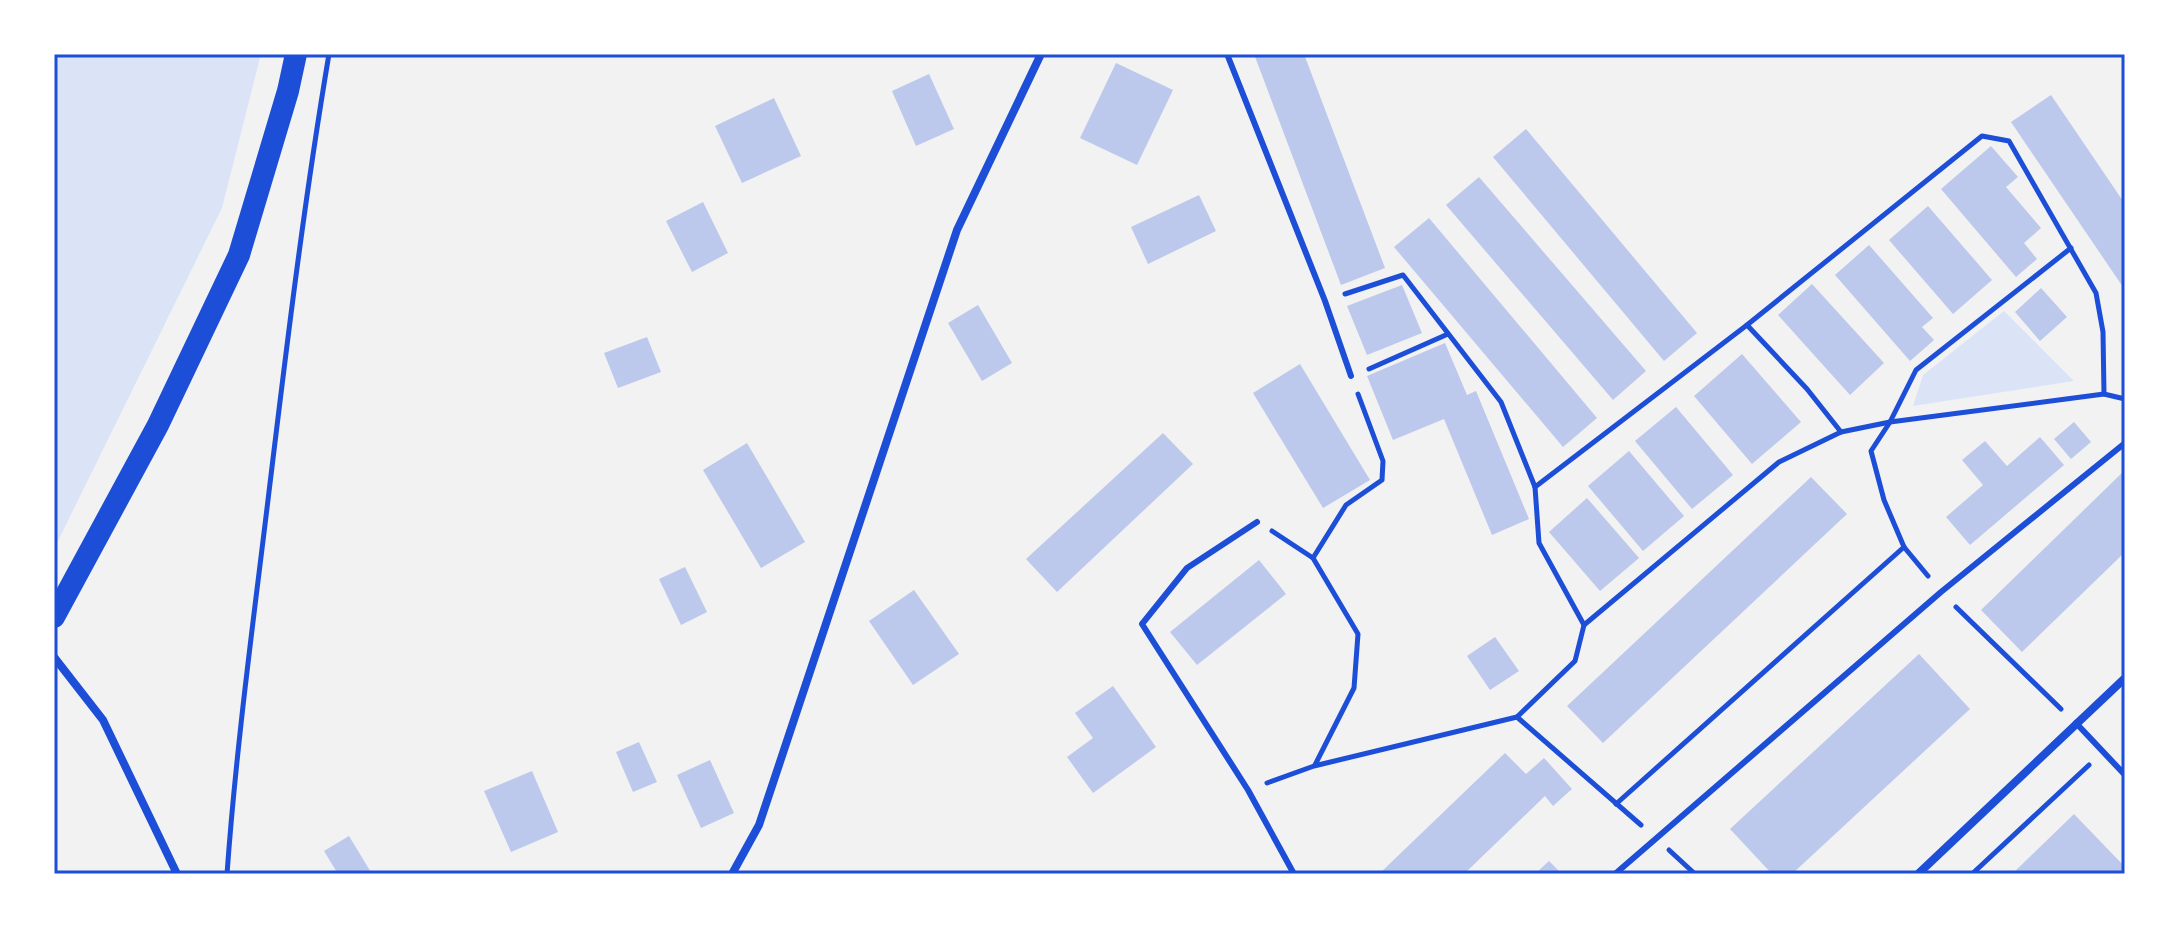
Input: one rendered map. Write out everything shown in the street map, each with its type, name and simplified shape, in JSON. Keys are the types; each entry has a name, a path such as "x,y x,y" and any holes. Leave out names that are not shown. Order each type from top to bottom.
{"highway":[{"path":"54,617 158,425 239,255 296,54"}],"street":[{"path":"732,874 759,825 957,230 1041,54"},
{"path":"54,657 103,720 177,874"},
{"path":"1918,874 2125,678"}],"lane":[{"path":"1227,54 1325,301 1351,376"},
{"path":"1615,874 1941,592 2125,443"},
{"path":"1257,522 1187,568 1142,624 1248,790 1294,874"},
{"path":"2076,723 2125,775"}],"path":[{"path":"227,874 234,776 281,389 313,148 329,54"},
{"path":"1535,487 1747,325 1982,136 2009,141 2096,293 2103,332 2104,394"},
{"path":"2071,248 1916,370 1890,422 1871,451 1884,500 1904,547 1941,592 2076,723"},
{"path":"1325,301 1403,275 1501,402 1535,487 1539,543 1584,625"},
{"path":"1747,325 1807,389 1841,432"},
{"path":"1313,558 1346,505 1382,480 1383,461 1351,376 1448,334"},
{"path":"1248,790 1314,766 1517,717 1575,661 1584,625 1779,462 1841,432 1890,422 2104,394 2125,399"},
{"path":"1257,522 1313,558 1358,634 1354,688 1314,766"},
{"path":"1616,804 1904,547"},
{"path":"1517,717 1695,874"},
{"path":"1972,874 2103,752"}],"shaded area":[{"path":"54,54 261,54 222,208 54,549"},
{"path":"2004,311 2074,381 1913,406 1923,375"}],"building":[{"path":"1254,54 1304,54 1385,268 1341,285"},
{"path":"1116,63 1173,90 1137,165 1080,138"},
{"path":"929,74 954,129 916,146 892,91"},
{"path":"2051,95 2125,204 2125,290 2011,122"},
{"path":"774,98 801,156 742,183 715,126"},
{"path":"1526,129 1697,333 1664,361 1493,157"},
{"path":"1991,146 2018,177 2006,187 2041,228 2024,243 2037,259 2016,277 1941,189"},
{"path":"1479,177 1646,371 1613,400 1446,205"},
{"path":"1199,195 1216,231 1148,264 1131,227"},
{"path":"703,202 728,253 692,272 666,221"},
{"path":"1928,206 1992,280 1953,314 1889,240"},
{"path":"1429,218 1597,418 1563,447 1394,247"},
{"path":"1869,245 1933,318 1922,327 1934,340 1910,361 1835,275"},
{"path":"1812,284 1884,363 1850,395 1778,315"},
{"path":"1402,285 1422,333 1367,355 1347,306"},
{"path":"2041,288 2067,317 2040,341 2015,312"},
{"path":"978,305 1012,363 982,381 948,323"},
{"path":"647,337 661,372 618,388 604,353"},
{"path":"1445,343 1467,395 1476,391 1529,519 1492,535 1444,419 1393,440 1367,376"},
{"path":"1742,354 1801,422 1752,464 1694,396"},
{"path":"1300,364 1370,480 1323,508 1253,393"},
{"path":"1676,407 1733,475 1692,509 1635,441"},
{"path":"2074,422 2091,442 2071,459 2054,439"},
{"path":"1163,433 1193,464 1057,592 1026,559"},
{"path":"2040,437 2064,465 1970,545 1946,517 1983,485 1962,460 1985,441 2007,466"},
{"path":"747,443 805,542 761,568 703,470"},
{"path":"1629,451 1684,516 1643,551 1588,486"},
{"path":"2125,470 2125,552 2022,652 1981,610"},
{"path":"1811,477 1847,514 1603,743 1567,706"},
{"path":"1587,498 1639,558 1600,591 1549,532"},
{"path":"1259,560 1286,594 1197,665 1170,632"},
{"path":"685,567 707,612 681,625 659,579"},
{"path":"914,590 959,654 913,685 869,621"},
{"path":"1495,637 1519,671 1490,690 1467,656"},
{"path":"1919,654 1970,709 1792,874 1772,874 1730,829"},
{"path":"1113,686 1156,747 1093,793 1067,757 1093,738 1075,713"},
{"path":"639,742 657,782 633,792 616,752"},
{"path":"1505,753 1526,774 1544,758 1572,789 1553,806 1545,796 1464,874 1379,874"},
{"path":"710,760 734,813 701,828 677,775"},
{"path":"532,771 558,832 511,852 484,791"},
{"path":"2074,814 2125,867 2118,874 2012,874"},
{"path":"349,836 372,874 338,874 324,851"},
{"path":"1549,861 1562,874 1535,874"}]}
